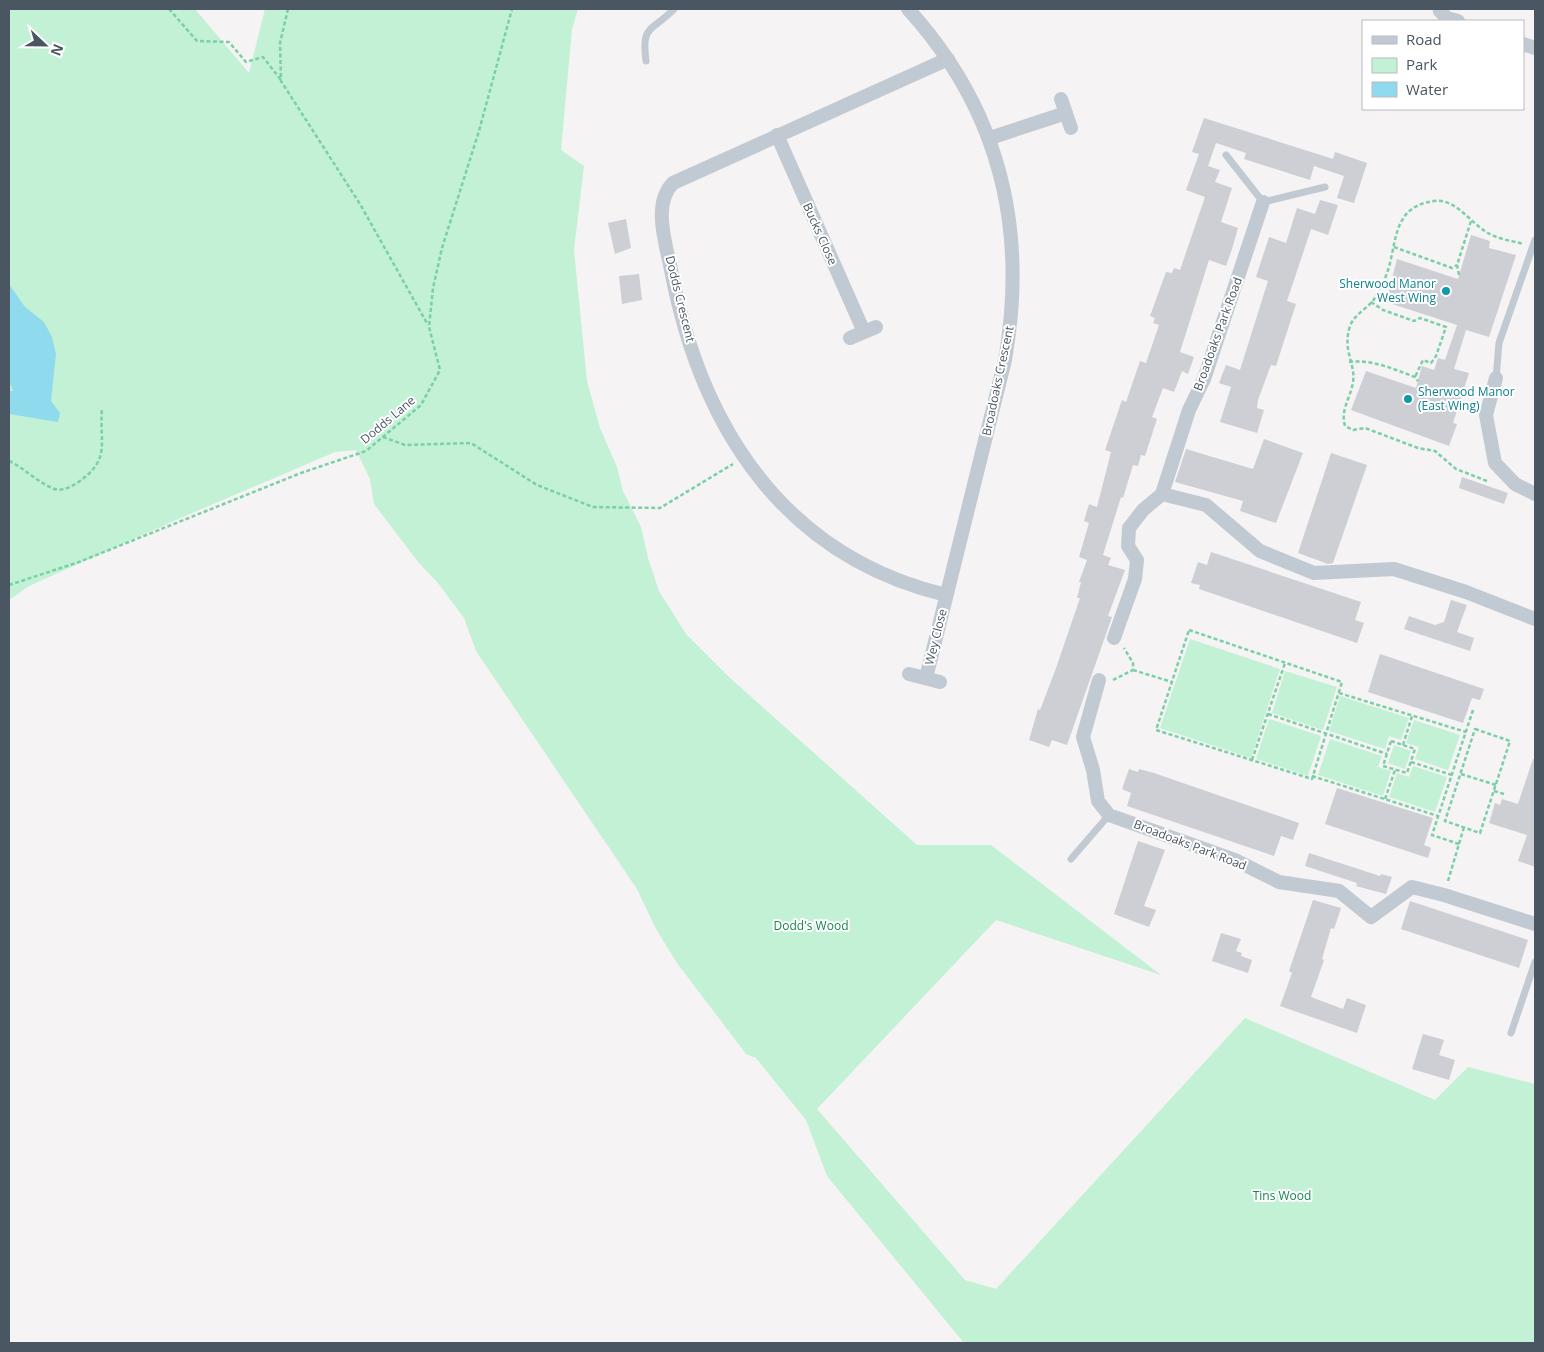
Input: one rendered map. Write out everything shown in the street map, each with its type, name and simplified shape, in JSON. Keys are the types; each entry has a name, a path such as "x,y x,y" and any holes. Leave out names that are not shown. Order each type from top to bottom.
{"street":[{"name":"Broadoaks Crescent","path":"908,9 948,58 970,95 990,138 1009,220 1013,278 1010,332 946,595"},
{"path":"1441,9 1440,11 1447,18 1454,20"},
{"name":"Dodds Crescent","path":"946,595 904,583 863,566 826,542 808,529 774,496 743,458 719,417 693,352 674,284 662,204 668,188 673,183 948,58"},
{"path":"1061,99 1071,128"},
{"path":"990,138 1066,113"},
{"name":"Bucks Close","path":"777,135 870,330 850,338"},
{"name":"Broadoaks Park Road","path":"1162,494 1186,418 1204,378 1263,202"},
{"path":"1496,378 1486,415 1495,463 1515,484 1535,494"},
{"path":"1115,634 1135,579 1137,560 1128,546 1129,528 1143,510 1162,494 1206,505 1260,551 1314,573 1394,569 1466,592 1535,619"},
{"name":"Wey Close","path":"926,678 946,595"},
{"name":"Wey Close","path":"909,674 940,682"},
{"path":"1097,687 1083,737 1093,770 1098,801 1109,815"},
{"name":"Broadoaks Park Road","path":"1109,815 1235,860 1279,882 1339,890 1371,917 1412,887 1444,895 1535,924"}],"lane":[{"path":"646,61 644,43 646,34 674,9"},
{"path":"1226,155 1263,202 1325,187"},
{"path":"1496,378 1500,342 1535,240"},
{"path":"1071,859 1109,815"},
{"path":"1511,1033 1535,962"}],"path":[{"path":"169,9 197,41 229,42 246,62 263,57 282,82 360,204 429,327"},
{"path":"282,82 280,43 288,9"},
{"name":"Dodds Lane","path":"9,584 79,562 301,473 366,451 421,405 440,370 429,327 433,288 442,248 479,132 512,9"},
{"path":"1487,481 1456,469 1435,451 1418,448 1365,428 1353,430 1345,426 1342,419 1354,379 1347,349 1351,325 1371,302 1384,282 1394,247 1396,231 1405,214 1423,203 1437,200 1448,203 1459,208 1471,221 1488,233 1524,244"},
{"path":"1459,274 1457,265 1471,221"},
{"path":"1394,247 1452,268 1457,265"},
{"path":"1371,302 1398,317 1414,321 1420,318 1446,327 1436,356 1431,362 1423,360 1415,377"},
{"path":"1350,362 1363,360 1415,377 1418,381"},
{"path":"9,461 53,489 61,490 73,485 91,473 97,465 102,448 100,428 102,408"},
{"path":"383,437 405,445 471,443 537,485 593,507 660,508 743,458"},
{"path":"1189,630 1342,682 1312,779 1156,730 1172,682 1189,630"},
{"path":"1115,634 1124,637 1123,646 1133,663 1133,670"},
{"path":"1252,760 1285,662"},
{"path":"1097,687 1105,689 1112,680 1133,670 1172,682"},
{"path":"1339,693 1466,732"},
{"path":"1459,844 1432,835 1473,710"},
{"path":"1268,714 1387,754"},
{"path":"1403,745 1412,716"},
{"path":"1475,729 1510,741 1480,833 1445,821 1461,774 1475,729"},
{"path":"1391,741 1415,749 1407,774 1383,766 1387,754 1391,741"},
{"path":"1410,762 1452,775"},
{"path":"1385,799 1395,770"},
{"path":"1461,774 1496,785"},
{"path":"1312,776 1438,816"},
{"path":"1494,791 1504,794"},
{"path":"1444,895 1464,828"}],"green space":[{"path":"9,9 195,9 249,73 265,9 578,9 572,29 561,150 584,166 574,250 587,381 600,428 617,467 623,491 641,527 648,558 659,591 686,634 729,677 917,845 991,845 1161,975 996,920 817,1109 965,1280 996,1289 1245,1018 1435,1100 1468,1067 1535,1084 1535,1343 964,1343 827,1176 806,1120 756,1058 746,1054 677,963 656,929 637,889 476,651 464,618 374,504 370,479 356,450 335,452 176,520 29,586 9,600"},
{"path":"1190,639 1280,669 1251,758 1160,728"},
{"path":"1285,671 1337,687 1323,730 1272,713"},
{"path":"1340,696 1409,718 1401,740 1389,736 1385,749 1329,731"},
{"path":"1269,719 1321,736 1308,776 1256,759"},
{"path":"1414,720 1460,735 1448,770 1415,759 1419,747 1406,743"},
{"path":"1330,739 1382,756 1378,767 1391,771 1383,796 1318,775"},
{"path":"1394,745 1411,751 1405,769 1388,763"},
{"path":"1413,766 1447,777 1435,812 1389,797 1397,773 1409,777"}],"water":[{"path":"9,284 25,307 44,322 52,337 56,354 51,401 60,413 58,422 9,414 9,391 13,391 9,380"}],"building":[{"path":"1204,118 1333,159 1335,152 1367,163 1354,203 1337,198 1344,176 1314,166 1310,180 1244,159 1246,153 1216,143 1208,166 1220,170 1215,182 1232,188 1221,222 1238,228 1226,266 1209,260 1180,352 1194,357 1188,374 1182,371 1174,392 1163,388 1152,417 1157,419 1145,456 1141,455 1138,466 1133,465 1123,498 1121,497 1103,555 1111,558 1108,565 1125,570 1108,616 1112,617 1067,745 1052,740 1049,747 1029,740 1038,709 1040,710 1055,671 1080,598 1077,598 1081,582 1079,582 1087,560 1079,557 1089,523 1084,521 1089,504 1097,507 1111,452 1105,450 1122,400 1126,402 1140,361 1146,363 1159,325 1153,323 1155,318 1150,316 1166,272 1172,273 1174,268 1180,270 1205,197 1186,190 1199,154 1192,152"},
{"path":"1320,200 1338,205 1328,235 1311,229 1287,301 1296,304 1276,366 1271,365 1258,400 1257,408 1264,410 1257,433 1220,422 1231,387 1219,383 1226,365 1240,370 1268,281 1256,277 1269,237 1286,243 1297,208 1315,214"},
{"path":"626,219 631,248 615,254 608,223"},
{"path":"1471,235 1490,241 1489,248 1516,255 1489,337 1466,330 1454,369 1469,373 1453,423 1457,424 1449,446 1351,410 1366,371 1416,388 1422,366 1434,370 1438,358 1445,360 1457,325 1386,302 1397,259 1458,279"},
{"path":"639,274 642,300 622,304 619,276"},
{"path":"1264,439 1303,453 1276,523 1240,511 1243,501 1175,482 1186,449 1253,469"},
{"path":"1331,453 1367,465 1333,563 1328,564 1298,553"},
{"path":"1462,477 1508,493 1504,504 1459,488"},
{"path":"1211,552 1361,602 1355,620 1364,623 1357,643 1199,589 1200,585 1191,583 1198,562 1207,565"},
{"path":"1451,600 1467,605 1457,632 1474,638 1470,651 1404,629 1409,616 1435,625 1444,622"},
{"path":"1380,654 1484,689 1480,700 1472,698 1463,723 1368,692"},
{"path":"1533,759 1535,759 1535,867 1518,861 1527,835 1489,823 1495,803 1500,805 1502,799 1518,804"},
{"path":"1129,769 1138,772 1139,769 1154,773 1299,823 1293,840 1281,836 1274,856 1127,806 1131,793 1122,789"},
{"path":"1337,788 1433,818 1424,845 1431,848 1428,858 1325,824"},
{"path":"1138,841 1165,850 1144,906 1156,910 1149,927 1114,914"},
{"path":"1309,853 1380,876 1381,874 1392,877 1386,894 1356,886 1357,883 1305,866"},
{"path":"1313,900 1341,908 1334,929 1331,928 1322,959 1324,960 1311,997 1343,1009 1347,998 1366,1005 1357,1033 1280,1006 1292,973 1289,971"},
{"path":"1410,901 1528,940 1519,968 1401,929"},
{"path":"1221,933 1241,939 1236,951 1242,953 1241,956 1252,960 1248,973 1212,961"},
{"path":"1423,1034 1444,1040 1439,1055 1455,1060 1449,1080 1412,1069"}],"place":[{"name":"Sherwood Manor West Wing","path":"1446,291"},
{"name":"Sherwood Manor (East Wing)","path":"1408,399"}],"park label":[{"name":"Dodd's Wood","path":"811,926"},
{"name":"Tins Wood","path":"1282,1196"}]}
